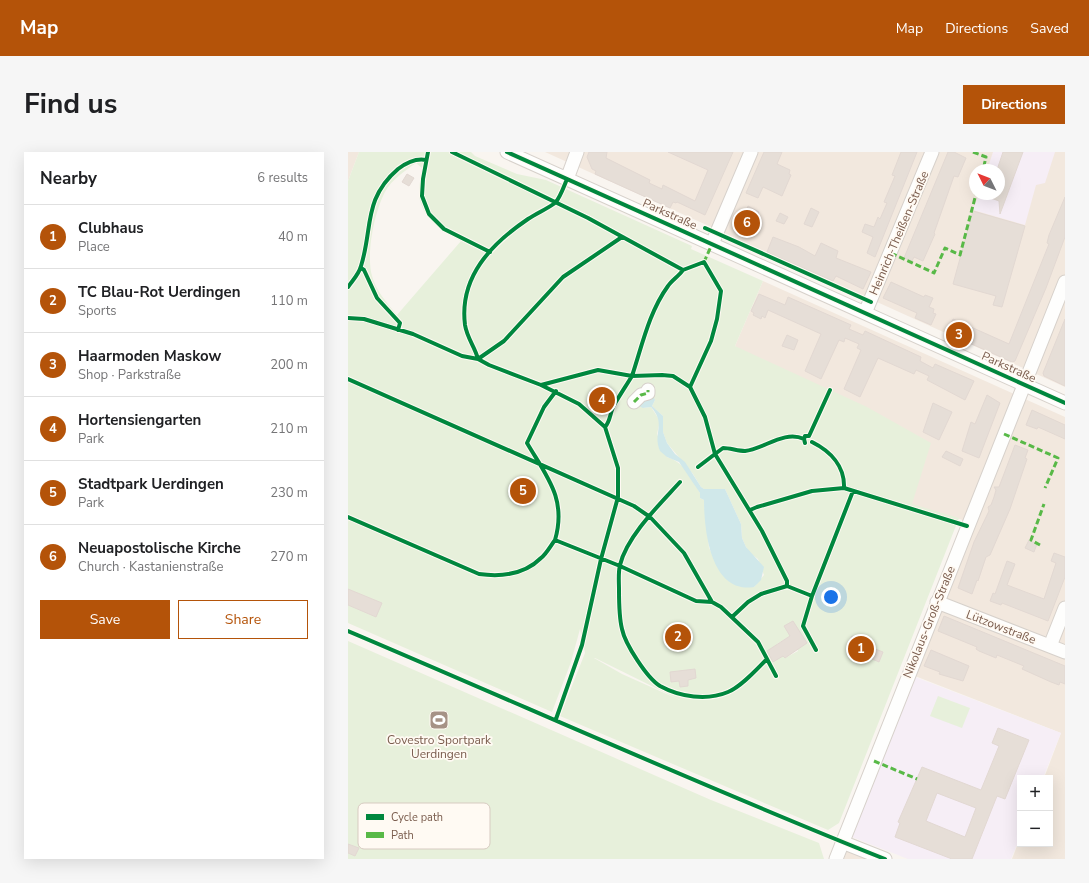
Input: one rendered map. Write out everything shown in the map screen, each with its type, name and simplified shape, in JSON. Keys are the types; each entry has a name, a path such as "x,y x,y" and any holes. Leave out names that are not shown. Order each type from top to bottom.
{"street":[{"name":"Parkstraße","path":"507,152 1065,403"},
{"path":"568,179 577,152"},
{"path":"712,244 752,152"},
{"name":"Heinrich-Theißen-Straße","path":"865,313 932,152"},
{"name":"Nikolaus-Groß-Straße","path":"836,859 1065,282"},
{"path":"634,402 641,395 648,393 648,390"},
{"name":"Lützowstraße","path":"937,602 1065,652"},
{"path":"1050,646 1065,608"},
{"path":"842,842 885,859"}],"shaded area":[{"path":"348,152 359,152 348,181"},
{"path":"545,152 1065,152 1065,387"},
{"path":"993,152 1055,152 1045,183 1036,185 1025,225 973,210 977,200 1005,200 1005,164 989,164"},
{"path":"763,281 1065,417 1065,859 1012,859 1017,846 1053,847 1053,775 1045,775 1061,733 915,676 976,524 912,505 735,346"},
{"path":"915,677 1061,733 1044,775 1017,775 1017,844 1011,859 908,859 852,837"},
{"path":"847,851 866,859 844,859"}],"green space":[{"path":"359,152 471,152 475,156 517,174 546,180 692,246 691,249 763,281 735,346 867,407 931,443 912,504 959,518 839,823 828,830 560,716 585,653 580,629 571,662 552,712 348,623 348,181","holes":["416,163 422,168 419,193 420,202 423,209 433,223 461,241 397,315 376,287 370,267 370,257 372,234 377,211 385,192 403,173","653,397 655,400 652,406 663,416 663,432 667,443 693,474 701,487 704,489 725,489 741,524 742,538 746,547 750,553 758,559 764,575 754,587 714,557 709,548 704,500 700,498 700,493 687,471 678,463 667,457 657,434 660,421 651,407 643,408 647,400","790,636 798,651 785,658 777,644","594,658 680,700 622,674"]},
{"name":"Covestro Sportpark Uerdingen","path":"348,641 711,800 819,843 824,859 348,859"},
{"path":"938,696 970,708 962,728 930,716"}],"water":[{"path":"653,396 655,400 652,406 663,416 663,432 667,443 675,454 685,462 701,487 704,489 725,489 741,524 742,538 746,547 764,567 761,580 754,587 740,587 728,581 719,571 708,543 704,513 704,500 700,498 700,493 679,462 667,457 660,451 657,439 659,424 656,413 651,407 643,408 639,406 640,401 651,399"}],"building":[{"path":"589,152 607,152 606,158 650,180 649,183 662,189 663,185 695,201 708,170 668,152 733,152 705,215 677,202 673,202 670,208 595,174 596,171 592,169 587,157"},
{"path":"764,152 782,152 777,164 790,170 789,174 791,175 782,196 763,187 758,198 746,193"},
{"path":"901,152 917,152 875,257 867,253 873,237 862,232 865,224 874,227 878,217 880,219 887,203 884,202 895,176 892,175"},
{"path":"948,152 954,152 966,158 958,177 954,176 934,233 935,234 923,261 914,257 912,261 904,258"},
{"path":"1003,152 1023,152 1000,214 999,201 996,200 1005,200 1005,164 999,164"},
{"path":"407,174 414,178 409,186 402,182"},
{"path":"1065,197 1065,237 1046,288 1015,361 1012,362 947,333 953,319 1009,344 1049,244 1047,243 1049,235"},
{"path":"748,206 759,212 748,235 737,227 740,218 743,219"},
{"path":"811,208 819,212 812,227 804,224"},
{"path":"973,211 1025,226 1002,307 993,305 996,296 953,284"},
{"path":"780,213 788,217 784,224 776,221"},
{"path":"773,237 799,247 815,256 821,243 838,251 836,258 871,272 863,289 836,276 833,281 767,252"},
{"path":"891,282 924,297 925,295 933,298 929,307 934,309 933,313 936,314 931,325 915,318 917,313 883,298"},
{"path":"759,294 785,305 788,297 851,325 849,329 863,335 865,331 921,357 920,361 933,368 935,364 974,381 965,400 927,380 929,376 916,370 914,374 878,358 860,397 844,389 861,350 857,348 859,344 845,338 844,342 839,340 821,379 805,371 821,334 768,310 765,318 762,316 761,319 753,315 754,313 751,311"},
{"path":"1065,319 1065,386 1044,376 1043,373"},
{"path":"787,335 798,340 794,350 782,346"},
{"path":"987,395 1000,403 979,458 962,451 971,422 975,424"},
{"path":"933,403 952,412 939,440 923,432"},
{"path":"1032,410 1065,425 1065,439 1038,427 1037,429 1026,425"},
{"path":"1015,445 1028,450 1025,458 1027,459 1010,509 990,555 986,557 972,594 958,588 974,542 989,511 988,507 991,505 994,497 996,490 994,487 999,487"},
{"path":"946,451 963,459 960,466 942,457"},
{"path":"1029,540 1037,544 1034,552 1025,548"},
{"path":"1054,553 1065,557 1065,577 1048,621 1002,603 1001,605 990,601 993,593 995,594 1007,561 1015,564 1007,585 1044,599 1056,563 1051,561"},
{"path":"348,589 382,603 376,617 348,605"},
{"path":"944,616 1065,666 1065,684 1060,682 1059,685 1051,682 1022,669 1024,666 997,655 996,658 979,651 976,649 977,647 938,631"},
{"path":"793,621 807,643 785,658 783,656 773,662 767,651 790,636 784,626"},
{"path":"852,636 872,644 870,647 883,652 879,662 847,648"},
{"path":"931,650 969,666 963,681 939,674 940,672 924,666"},
{"path":"695,669 696,678 688,680 688,686 680,687 679,681 671,682 670,672"},
{"path":"998,728 1029,740 1005,799 997,796 972,859 952,859 895,837 900,823 898,822 922,767 981,790 999,746 992,743","holes":["937,793 976,808 965,837 926,821"]},
{"path":"348,844 358,848 355,856 348,853"}],"marked path":[{"path":"973,152 986,157 984,164"},
{"path":"891,253 934,273 945,248 960,255 974,200"},
{"path":"704,262 712,244"},
{"path":"634,402 641,395 648,393 648,390"},
{"path":"1004,434 1058,458 1045,488"},
{"path":"1040,545 1031,540 1044,504"},
{"path":"874,761 917,779"}],"cycle path":[{"path":"428,152 423,179 422,196 429,214 444,229 490,252"},
{"path":"452,152 588,218 683,270 704,262 721,291 717,319 711,341 690,387 705,417 715,454 698,467"},
{"path":"507,152 1065,403"},
{"path":"348,287 360,269 365,252 371,214 379,191 387,180 401,167 415,160 426,160"},
{"path":"567,179 557,201 528,219 502,239 480,263 473,277 467,292 464,308 465,325 467,334 478,359 504,341 563,277 622,237"},
{"path":"705,228 871,302"},
{"path":"361,268 364,270 377,298 400,323 398,330"},
{"path":"541,385 598,370 632,376 651,318 661,296 671,282 683,270"},
{"path":"348,318 364,319 413,334 462,356 478,359 489,365 541,385 579,404 605,427 618,468 618,497 601,559 582,645 556,719"},
{"path":"605,427 613,407 632,376 673,376 690,387"},
{"path":"348,379 634,506 650,517 684,553 712,602 721,607 758,642 776,676"},
{"path":"805,443 805,436 809,436 830,390"},
{"path":"556,391 544,407 527,443 548,478 557,500 558,525 555,540 620,566 696,601 712,602"},
{"path":"787,586 787,581 762,531 715,454 723,448 742,451 752,450 782,438 797,437 804,439"},
{"path":"812,442 825,450 835,460 842,473 844,488 967,526"},
{"path":"680,482 654,510 637,532 624,554 620,565 619,604 622,629 627,643 643,668 655,682 668,690 685,695 703,697 720,695 733,690 767,659"},
{"path":"750,510 812,491 844,488"},
{"path":"816,650 803,626 812,596 853,491"},
{"path":"348,517 479,574 504,575 512,574 527,568 543,556 555,540"},
{"path":"732,617 748,602 761,594 787,586 812,596"},
{"path":"348,631 817,832 885,859"}],"place":[{"name":"Neuapostolische Kirche","path":"747,223"},
{"name":"Haarmoden Maskow","path":"959,335"},
{"name":"Hortensiengarten","path":"602,400"},
{"name":"Stadtpark Uerdingen","path":"523,491"},
{"name":"TC Blau-Rot Uerdingen","path":"678,637"},
{"name":"Clubhaus","path":"861,649"},
{"name":"Covestro Sportpark Uerdingen","path":"439,720"}]}
